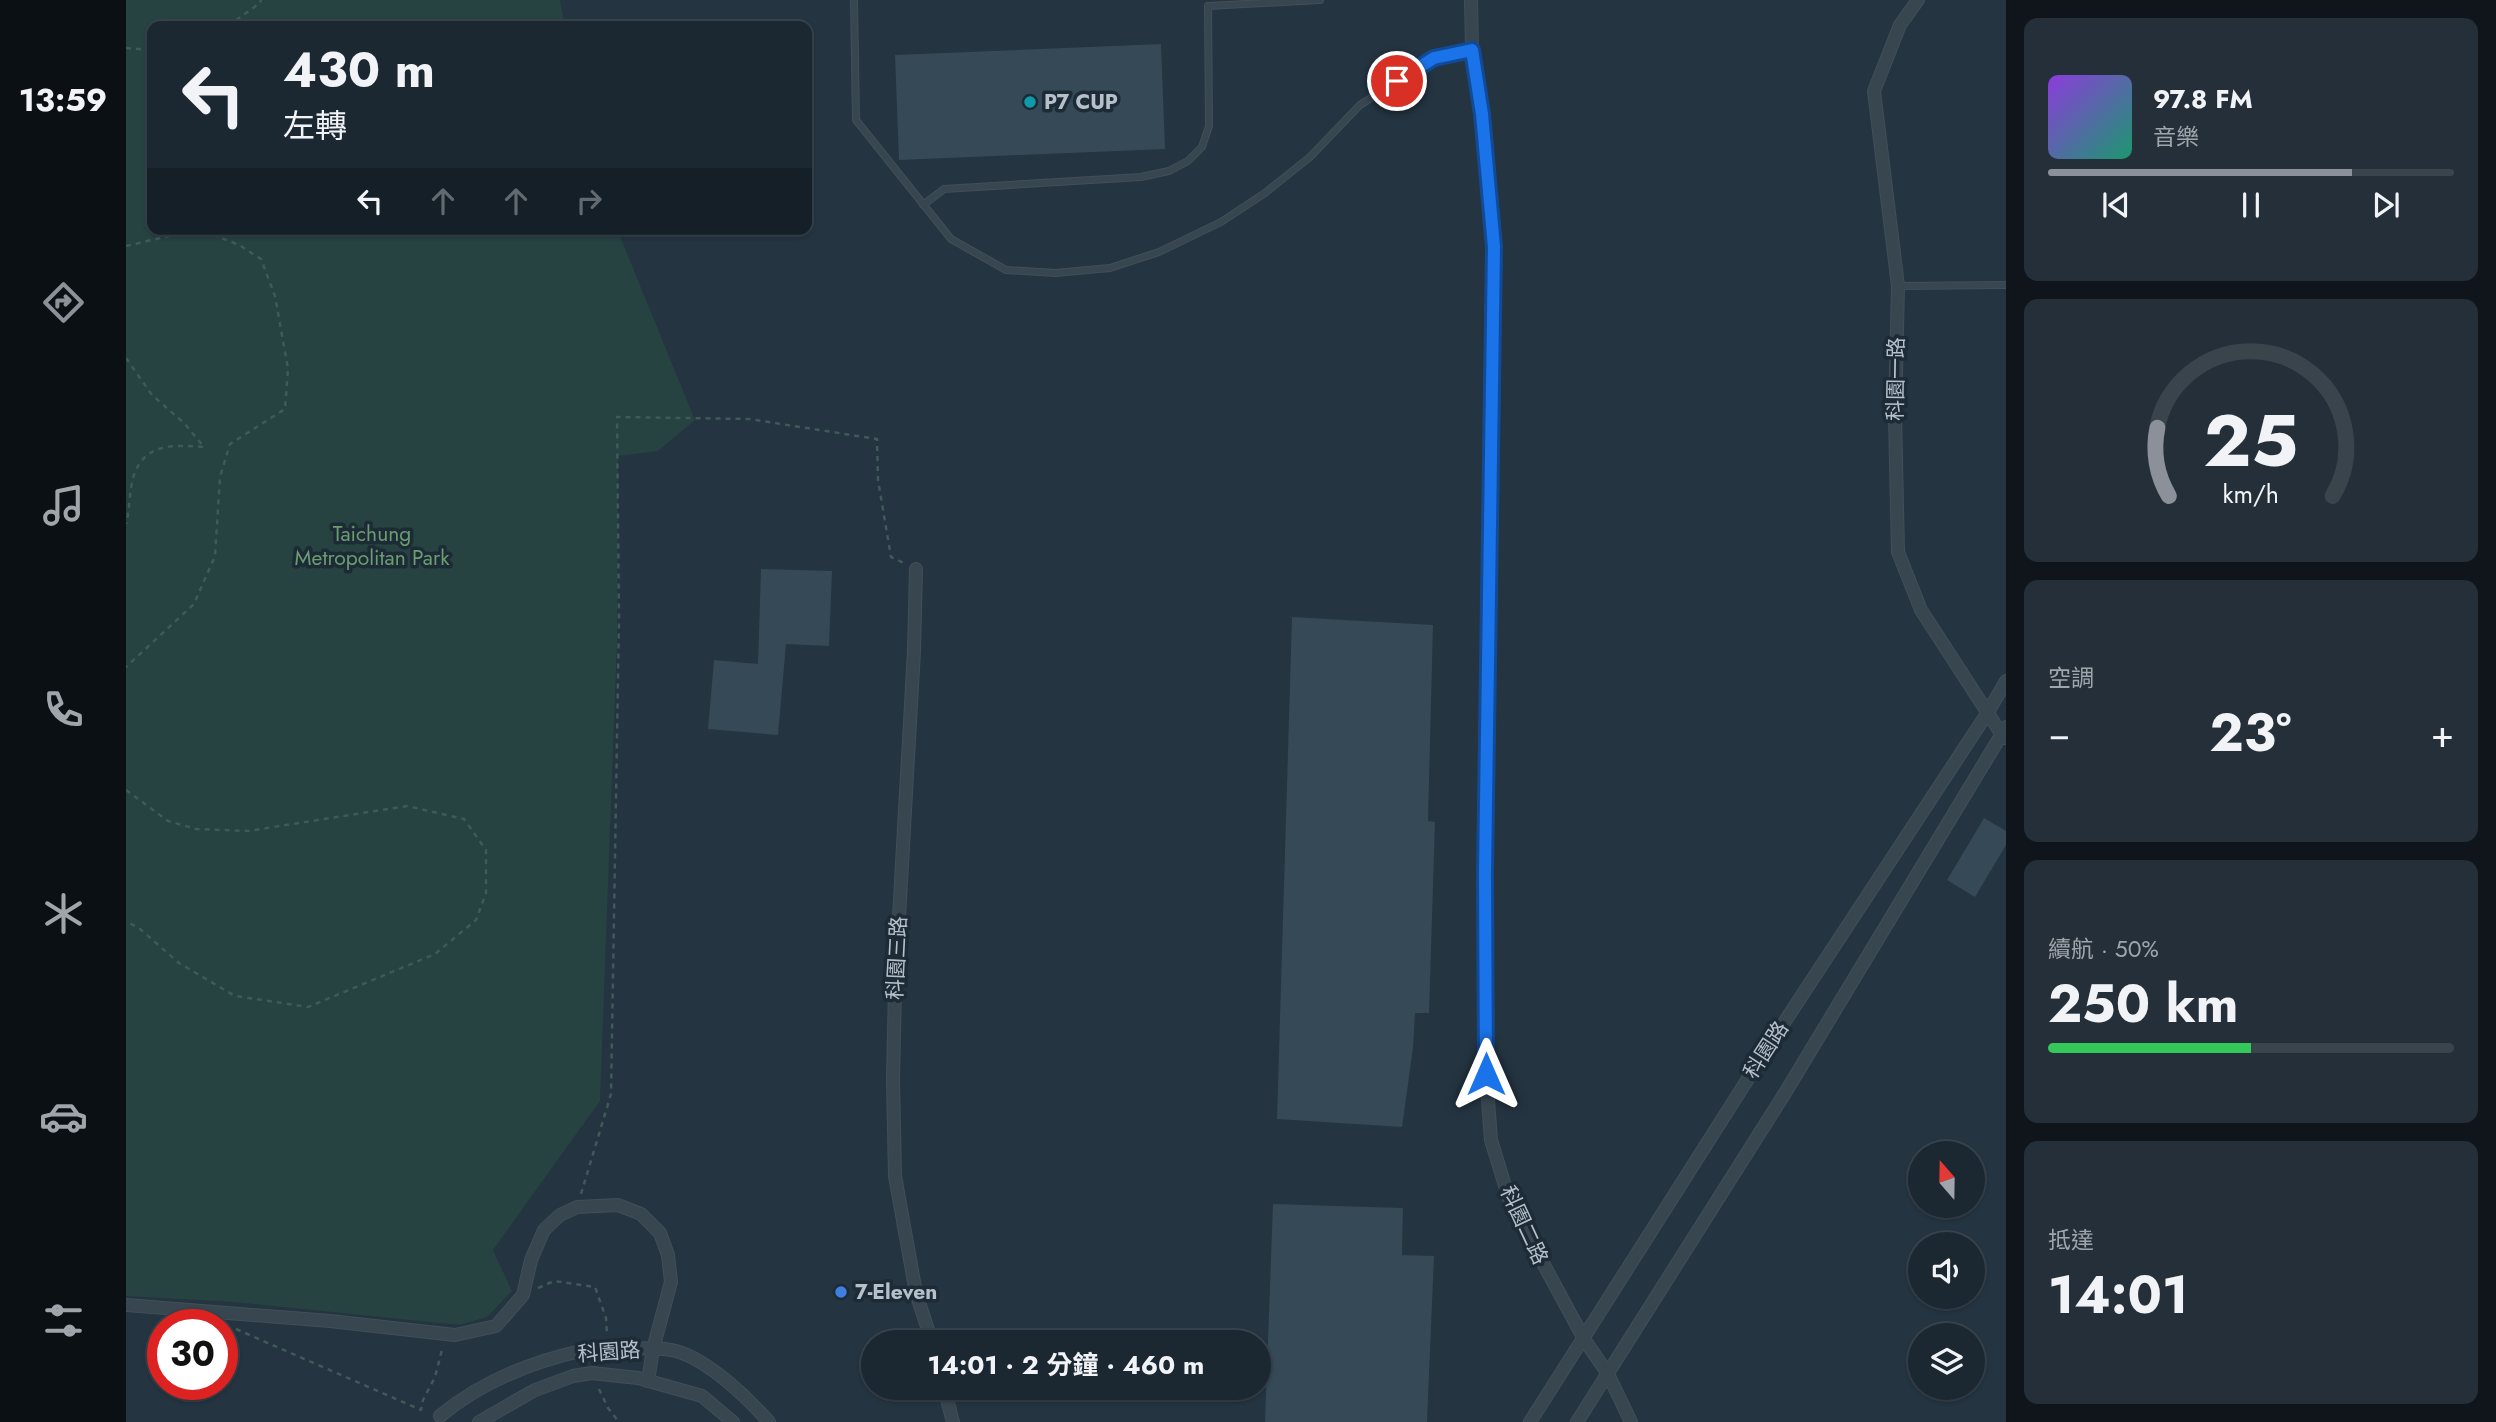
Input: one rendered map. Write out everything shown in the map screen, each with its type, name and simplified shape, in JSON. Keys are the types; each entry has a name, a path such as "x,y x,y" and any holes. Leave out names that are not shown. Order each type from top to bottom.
{"street":[{"name":"科園二路","path":"1471,0 1472,50 1482,114 1494,247 1485,873 1486,1074 1492,1140 1510,1202 1584,1339 1608,1374 1631,1422"},
{"name":"科園一路","path":"1918,0 1900,25 1874,91 1898,286 1895,416 1898,552 1921,610 2005,734"},
{"name":"科園三路","path":"916,569 895,989 893,1089 895,1176 916,1293 928,1330"},
{"name":"科園路","path":"1530,1422 1772,1041 2006,681"},
{"name":"科園路","path":"1577,1422 1785,1093 2005,734"},
{"path":"126,1305 330,1321 455,1335 496,1326 523,1295 531,1260 544,1230 560,1215 577,1207 618,1205 640,1214 660,1233 668,1255 671,1282 653,1349 648,1381"},
{"name":"科園路","path":"442,1419 461,1398 526,1367 588,1349 653,1349 675,1351 699,1361 755,1407 769,1422"},
{"name":"科園路","path":"479,1422 535,1390 573,1376 592,1373 621,1375 702,1396 733,1422"},
{"path":"947,1400 953,1422"}],"lane":[{"path":"854,0 856,120 951,239 1006,270 1055,273 1110,268 1160,252 1221,222 1265,194 1310,158 1360,104 1434,58 1472,50"},
{"path":"923,205 944,189 1141,177 1169,171 1188,162 1202,147 1209,126 1208,6 1320,0"},
{"path":"1898,286 2006,285"}],"path":[{"path":"235,21 261,0"},
{"path":"126,48 147,50"},
{"path":"126,246 173,235"},
{"path":"126,667 194,604 215,556 220,477 230,444 285,409 288,369 275,296 261,259 239,245 214,235"},
{"path":"126,358 152,395 184,424 204,447 163,446 147,455 134,474 126,524"},
{"path":"577,1207 611,1094 619,620 617,416 749,419 877,439 878,480 891,557 916,569"},
{"path":"126,790 168,821 196,829 248,831 407,806 464,819 486,850 486,893 476,920 435,954 308,1007 234,996 179,963 140,929 126,921"},
{"path":"523,1295 554,1281 595,1287 606,1318 608,1349"},
{"path":"238,1330 421,1410 423,1400 436,1377 442,1347 455,1335"},
{"path":"592,1373 608,1408 619,1422"}],"green space":[{"name":"Taichung Metropolitan Park","path":"126,0 560,0 564,21 147,21 147,235 619,235 695,420 658,451 618,456 617,641 600,1101 493,1250 512,1291 487,1317 459,1325 234,1302 126,1296"}],"building":[{"name":"P7 CUP","path":"1161,44 1165,149 899,160 895,55"},
{"path":"761,569 832,571 829,646 786,644 778,735 708,729 714,660 758,664"},
{"path":"1292,617 1433,625 1428,821 1435,822 1429,1013 1415,1013 1402,1127 1277,1119"},
{"path":"1984,818 2006,831 2006,845 1975,897 1947,880"},
{"path":"1273,1204 1403,1208 1402,1255 1434,1256 1427,1422 1265,1422 1266,1400 1271,1400 1271,1330 1268,1330"}],"place":[{"name":"P7 CUP","path":"1030,102"},
{"name":"7-Eleven","path":"841,1292"}],"route":[{"path":"1397,81 1434,58 1472,50 1482,114 1494,247 1485,873 1486,1074"}]}
